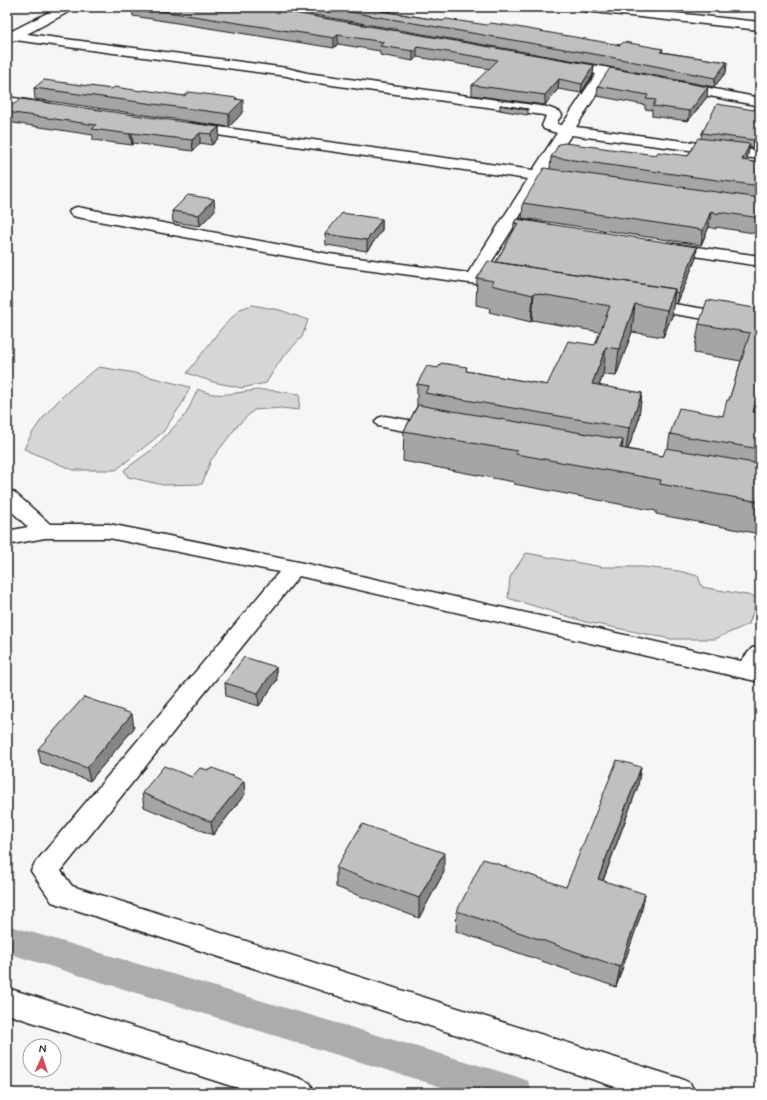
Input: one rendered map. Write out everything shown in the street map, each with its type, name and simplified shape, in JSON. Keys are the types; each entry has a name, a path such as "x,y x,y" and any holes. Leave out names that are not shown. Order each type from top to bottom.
{"street":[{"path":"10,38 68,7"},
{"path":"584,7 760,26"},
{"path":"10,38 180,57 293,73 304,77 547,111 555,115 549,126 567,130 760,156"},
{"path":"554,62 604,70 651,80"},
{"path":"472,279 604,70"},
{"path":"667,83 760,102"},
{"path":"7,101 62,109"},
{"path":"179,126 584,182"},
{"path":"77,212 329,259 518,285"},
{"path":"508,222 556,230"},
{"path":"649,245 760,261"},
{"path":"624,301 760,323"},
{"path":"385,422 455,434"},
{"path":"7,496 45,531"},
{"path":"7,538 45,531 109,531 294,568 756,666"},
{"path":"294,568 45,871 49,877 62,894 679,1093"},
{"path":"7,1001 299,1093"}],"shaded area":[{"path":"252,305 280,310 308,320 302,337 282,358 266,383 242,388 213,382 187,373 220,330 240,309"},
{"path":"99,367 130,372 190,387 183,402 163,432 116,470 73,470 24,449 38,425 56,403 66,393"},
{"path":"198,389 215,394 274,390 300,394 299,410 281,408 254,410 238,425 211,460 202,484 163,485 128,477 124,470 153,449 186,414"},
{"path":"526,553 602,567 643,567 679,571 698,576 702,587 758,597 749,624 715,639 671,639 586,622 508,598 510,577"}],"building":[{"path":"135,7 259,7 594,65 582,84 559,79 545,95 472,85 498,60 417,47 413,51 380,46 384,42 338,35 334,38"},
{"path":"321,7 386,7 381,11 443,21 446,19 487,25 490,23 505,25 620,45 624,42 663,49 660,52 727,62 715,78 605,56"},
{"path":"610,68 708,87 690,111 653,106 656,100 646,99 648,95 598,86"},
{"path":"44,80 112,89 114,87 144,90 184,96 189,92 243,100 229,114 34,88"},
{"path":"21,99 219,127 211,134 200,133 192,140 92,129 96,125 7,112 7,109"},
{"path":"760,100 760,126 754,140 702,133 717,104 754,110"},
{"path":"500,105 528,109 528,110"},
{"path":"698,138 750,144 742,160 760,163 760,186 551,157 559,144 565,143 656,155 658,152 688,156"},
{"path":"544,168 760,198 760,218 719,212 718,214 711,211 703,230 523,203"},
{"path":"188,195 214,199 199,215 172,211"},
{"path":"342,213 382,219 367,240 325,234"},
{"path":"516,219 697,247 678,293 675,292 675,289 496,262 518,223 514,223"},
{"path":"488,261 675,289 667,310 635,304 619,349 606,347 592,384 642,393 629,428 425,393 429,386 417,384 427,366 438,368 441,363 467,367 466,371 547,385 568,341 595,345 610,306 534,293 533,295 491,285 493,281 477,278"},
{"path":"707,300 760,309 760,386 753,412 760,413 760,449 670,434 679,408 723,416 750,333 699,324"},
{"path":"418,405 623,440 620,448 663,456 666,448 760,464 760,502 660,484 661,480 516,454 517,451 404,431"},
{"path":"244,657 276,667 258,693 225,683"},
{"path":"84,697 132,714 87,768 38,749"},
{"path":"617,760 641,767 598,879 645,894 620,967 457,911 483,859 566,887"},
{"path":"164,766 192,777 200,768 208,770 213,768 244,781 211,822 142,793"},
{"path":"362,824 444,853 419,898 336,868"}],"waterway":[{"path":"7,939 515,1093"}]}
